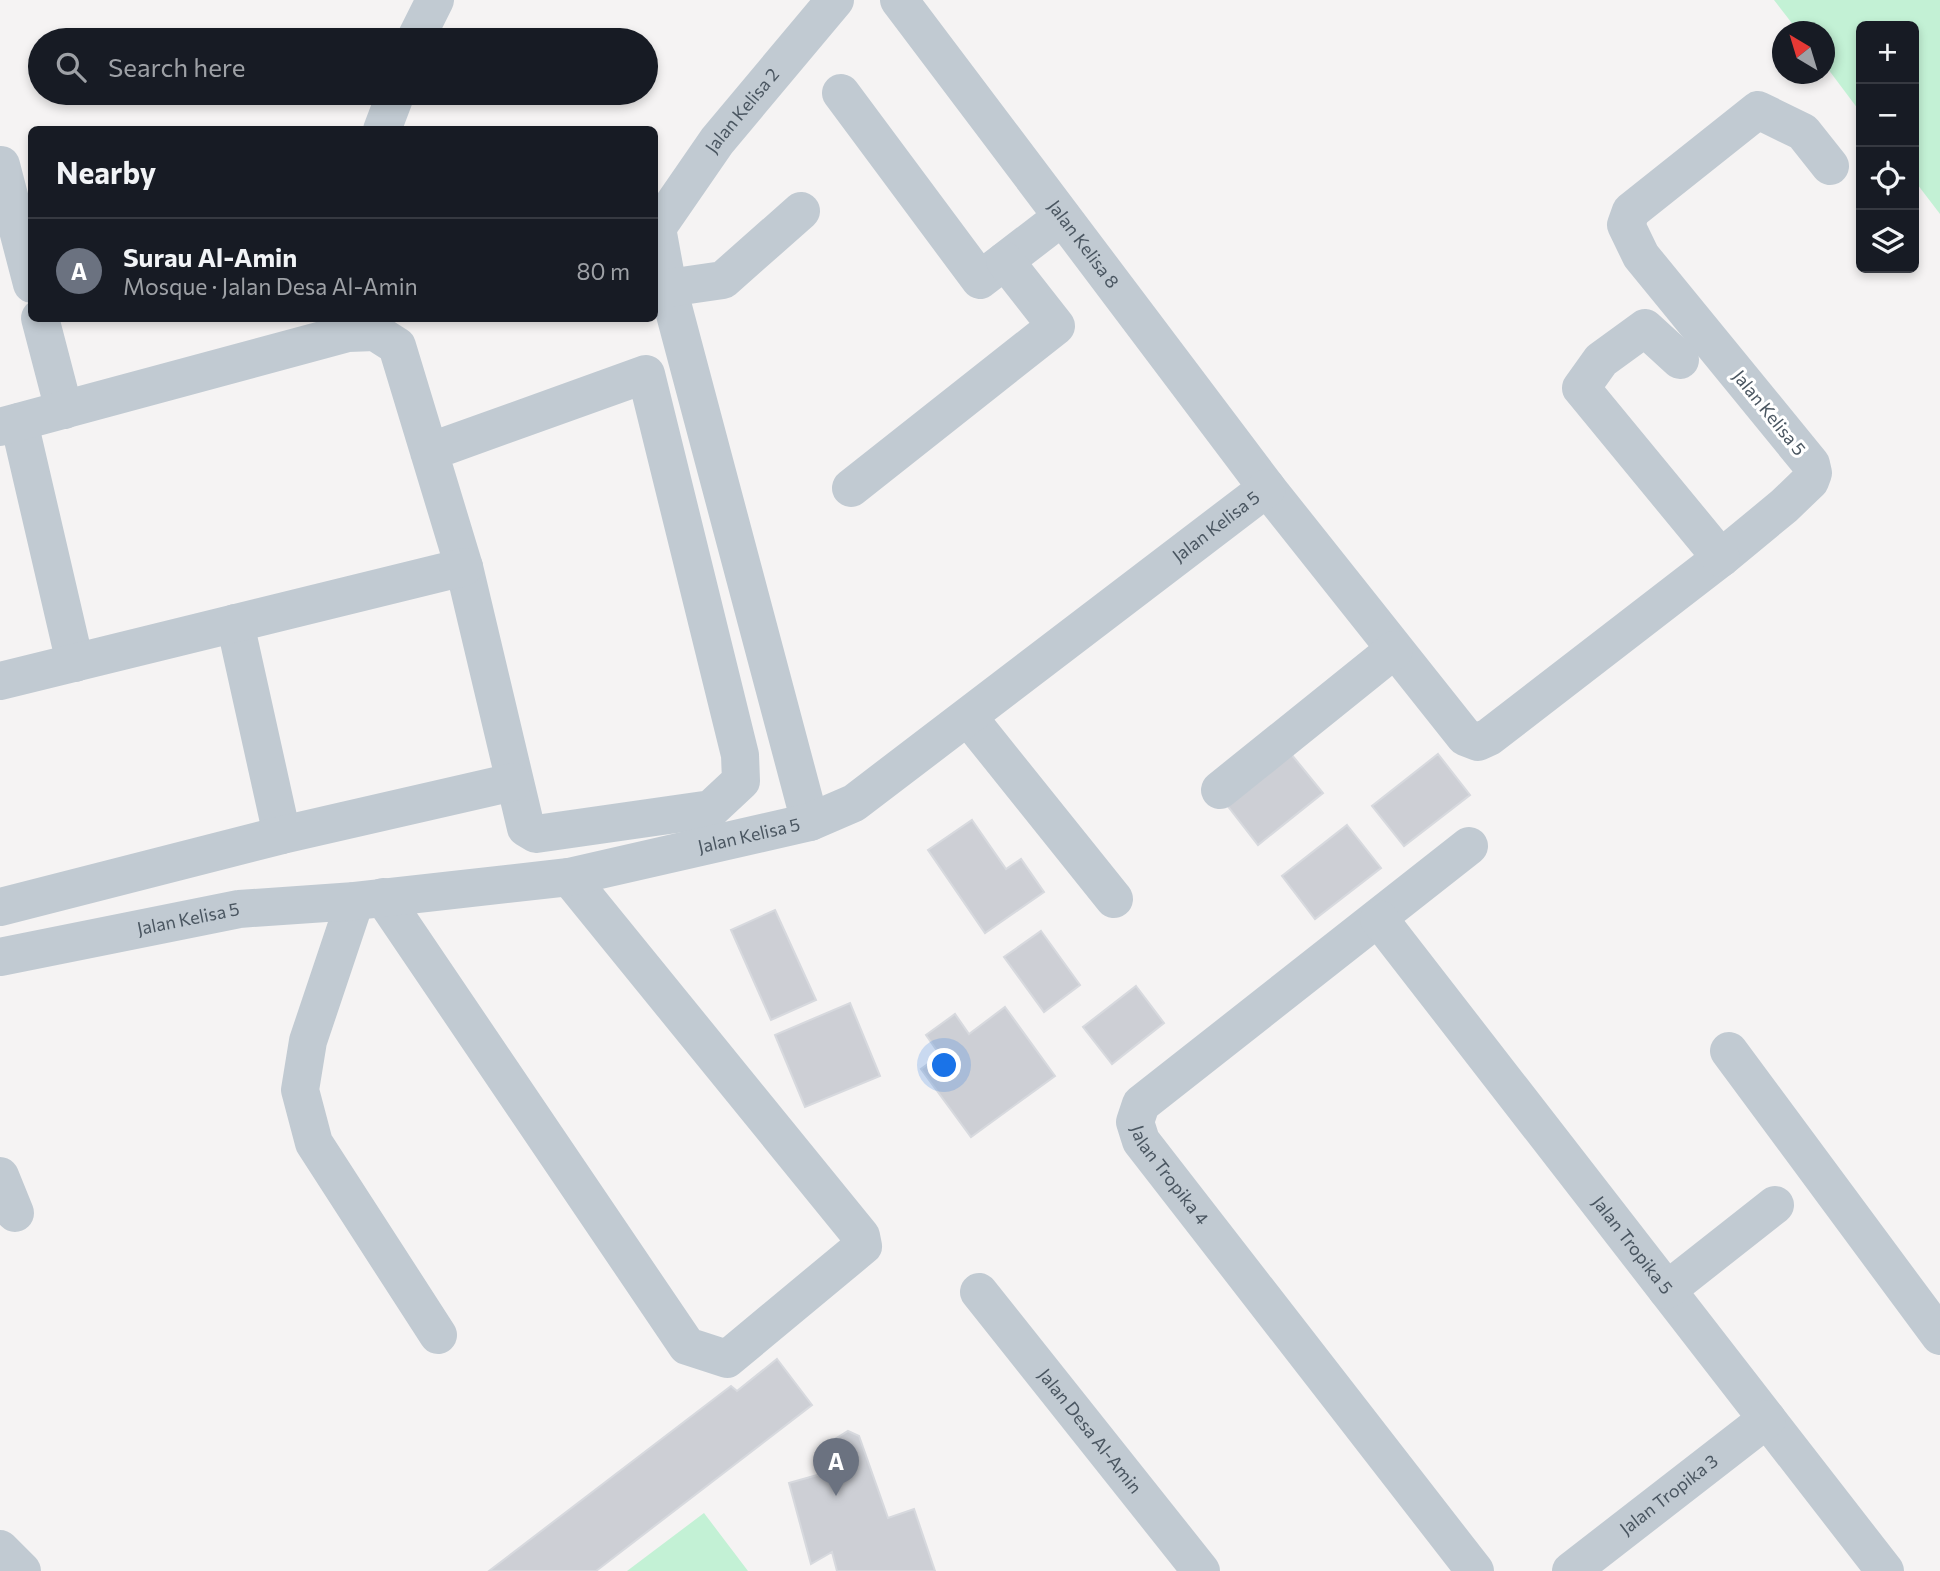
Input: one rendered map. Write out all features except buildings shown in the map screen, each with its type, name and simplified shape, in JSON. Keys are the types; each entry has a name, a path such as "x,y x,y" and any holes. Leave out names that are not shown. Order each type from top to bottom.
{"street":[{"path":"421,28 435,0"},
{"name":"Jalan Kelisa 2","path":"658,224 717,141 835,0"},
{"name":"Jalan Kelisa 8","path":"899,0 1267,488"},
{"path":"841,93 980,279 1062,217"},
{"path":"384,126 391,105"},
{"name":"Jalan Kelisa 5","path":"0,957 239,909 369,899 569,877 810,822 854,803 1267,488 1465,737 1478,742 1489,737 1721,558 1784,506 1810,481 1813,473 1811,464 1641,256 1626,225 1630,211 1758,110 1803,132 1830,166"},
{"path":"11,166 28,262"},
{"path":"668,288 723,280 801,211"},
{"path":"658,237 668,288 810,822"},
{"path":"851,488 1056,326 1005,261"},
{"path":"41,322 64,410"},
{"path":"1680,360 1645,328 1601,360 1581,388 1721,558"},
{"path":"75,663 10,424 348,334 374,332 397,346 429,452 464,567 526,828 536,834 710,809 741,781 740,755 646,374 429,452"},
{"path":"0,681 464,567"},
{"path":"235,623 282,835"},
{"path":"1220,790 1394,650"},
{"path":"968,717 1114,900"},
{"path":"0,907 282,835 513,782"},
{"name":"Jalan Tropika 4","path":"1469,846 1141,1104 1135,1122 1141,1141 1475,1571"},
{"path":"369,899 687,1346 727,1359 863,1246 862,1236 569,877"},
{"path":"369,899 308,1041 300,1090 314,1143 438,1335"},
{"name":"Jalan Tropika 5","path":"1379,919 1885,1571"},
{"path":"1729,1051 1940,1336"},
{"path":"0,1176 15,1213"},
{"path":"1667,1290 1775,1205"},
{"name":"Jalan Desa Al-Amin","path":"979,1292 1201,1571"},
{"name":"Jalan Tropika 3","path":"1571,1571 1767,1419"},
{"path":"0,1549 22,1571"}],"green space":[{"path":"1774,0 1940,0 1940,214 1919,187 1919,21 1856,21 1856,106 1835,78 1835,21 1790,21"},
{"path":"704,1513 748,1571 627,1571"}],"place":[{"name":"Surau Al-Amin","path":"836,1496"}]}
